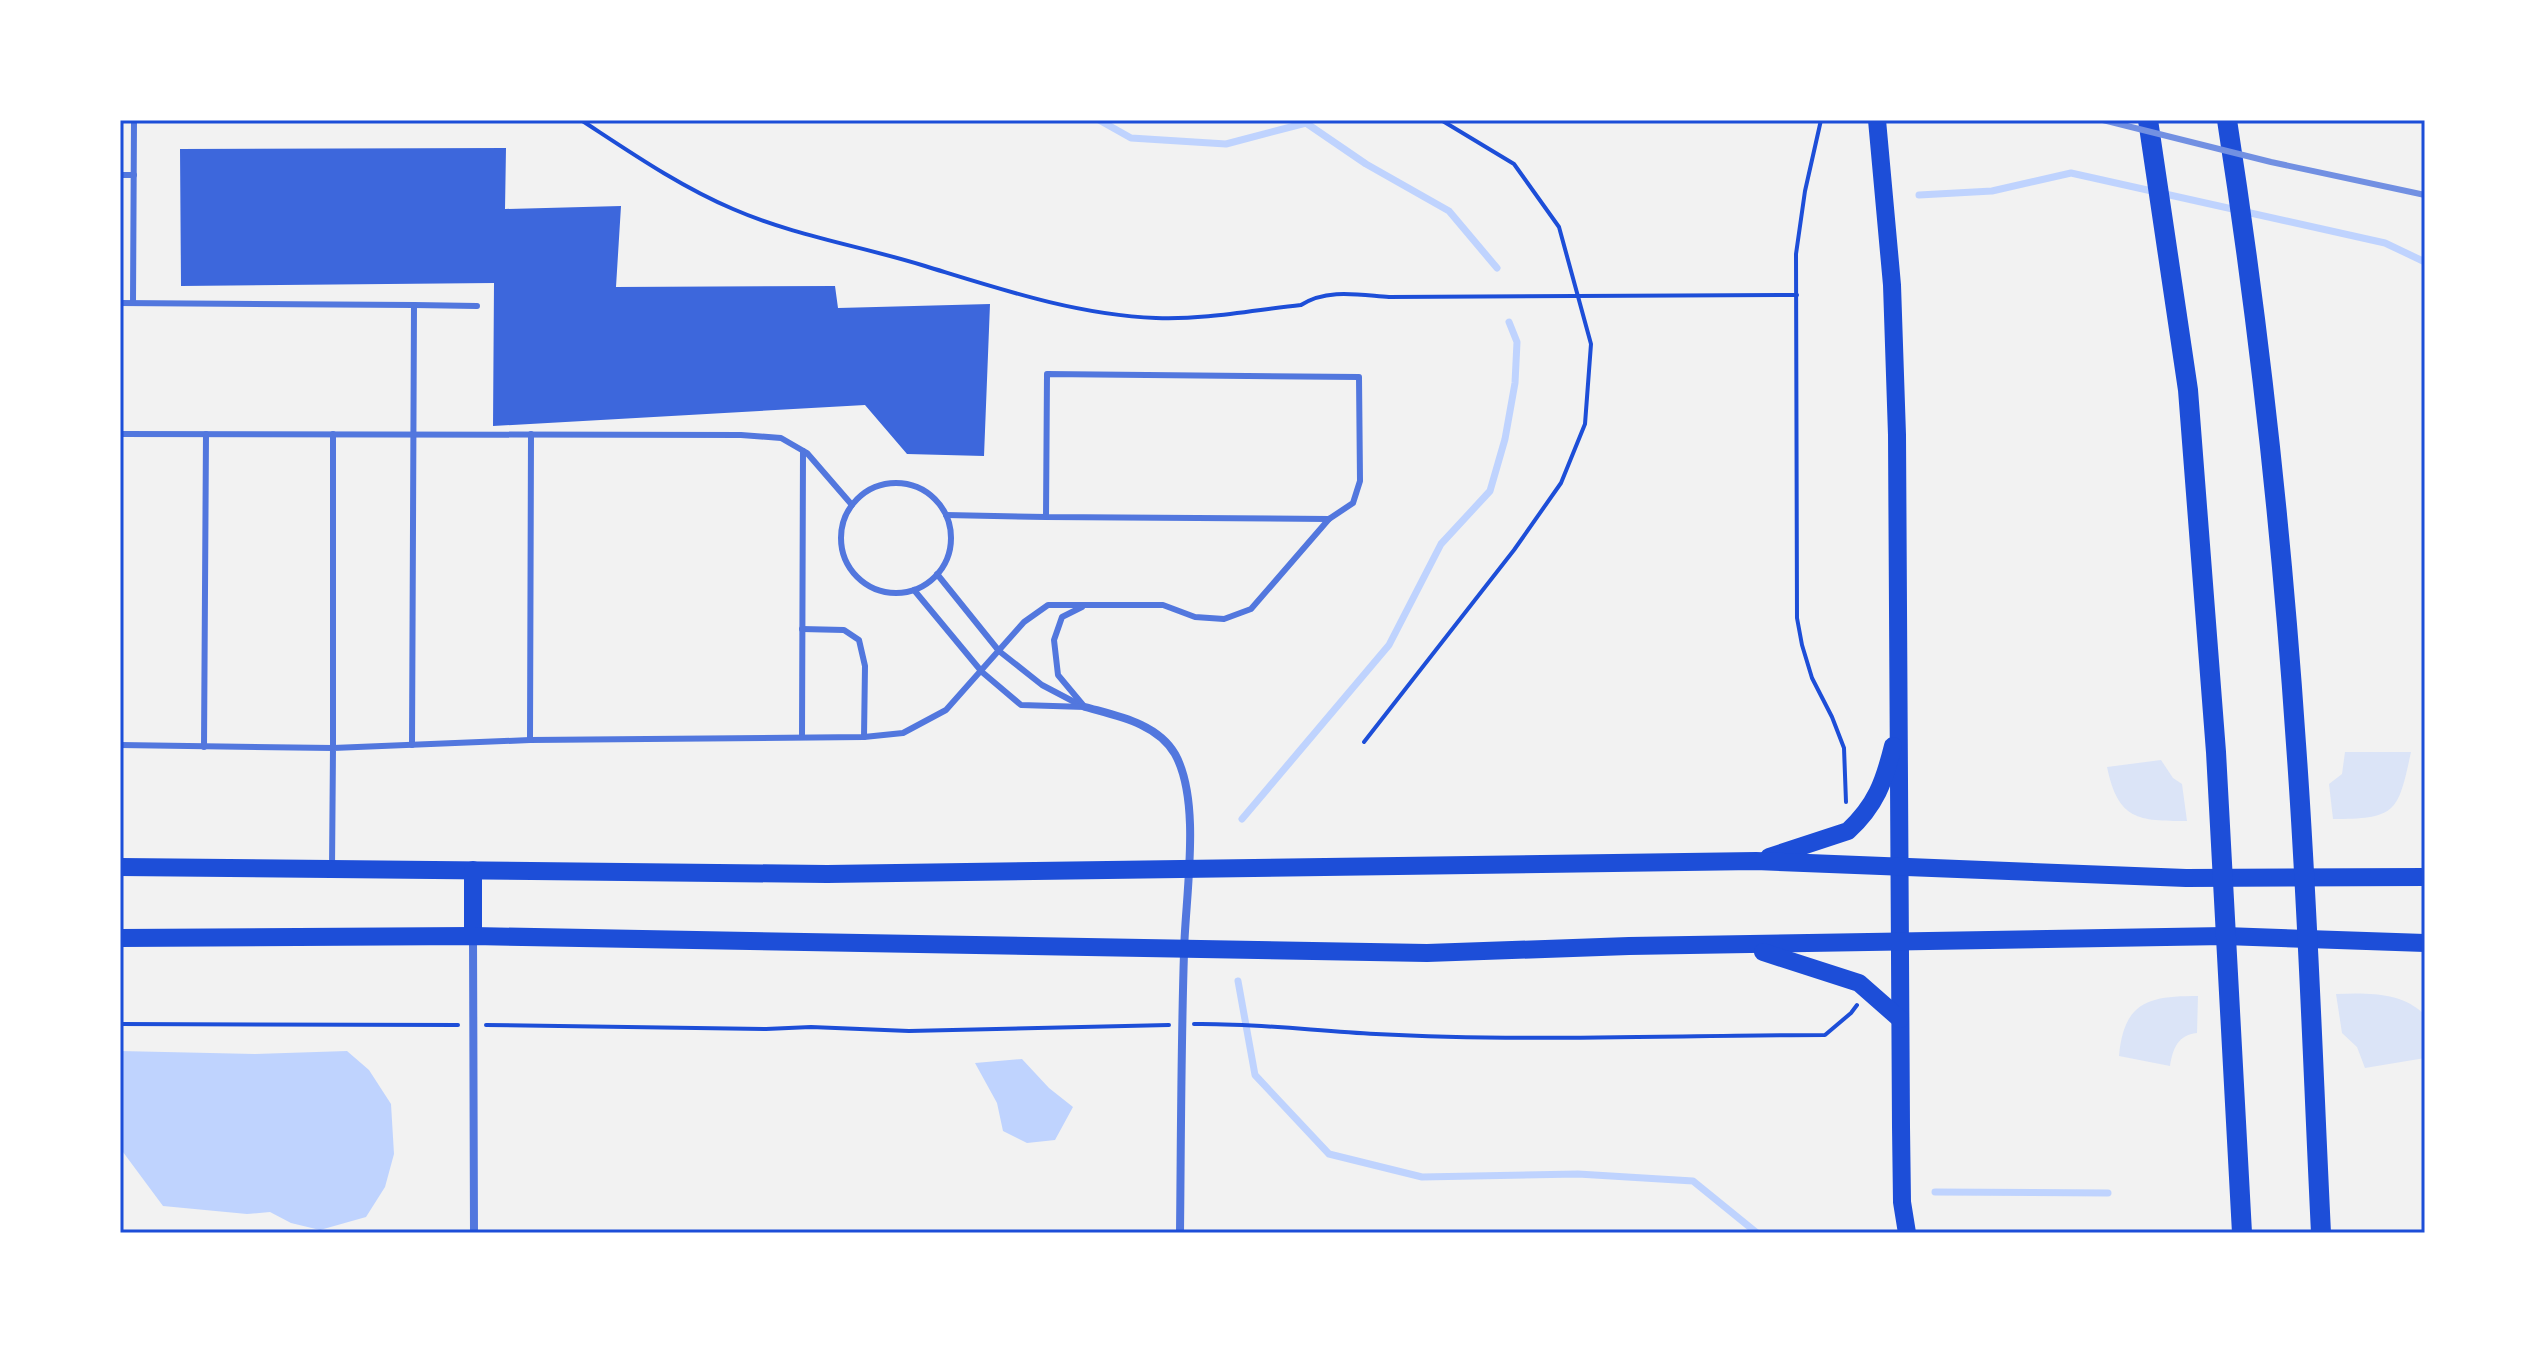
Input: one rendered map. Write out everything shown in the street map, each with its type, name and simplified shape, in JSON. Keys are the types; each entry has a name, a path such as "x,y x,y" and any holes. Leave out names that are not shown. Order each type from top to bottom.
{"highway":[{"path":"2148,120 2188,390 2216,752 2242,1233"},
{"path":"2227,120 2250,276 2296,743 2321,1233"}],"main road":[{"path":"1877,120 1893,300 1897,435 1902,1202 1907,1233"},
{"path":"1756,861 1848,831 1858,822 1869,811 1885,777 1899,724"},
{"path":"120,867 827,874 1756,861 2186,878 2425,877"},
{"path":"473,870 473,936"},
{"path":"120,938 473,936 1427,953 1629,946 2229,936 2425,943"},
{"path":"1745,946 1821,968 1859,983 1900,1019"}],"street":[{"path":"1085,707 1132,721 1156,734 1170,747 1183,772 1187,792 1190,868 1184,950 1180,1233"},
{"path":"473,936 474,1233"}],"lane":[{"path":"133,303 134,120"},
{"path":"120,175 134,175"},
{"path":"120,303 477,306"},
{"path":"412,745 414,305"},
{"path":"120,745 333,748 530,740 864,737 903,733 946,710 1024,622 1048,605 1163,605 1195,617 1224,619 1251,609 1329,519 1353,503 1360,481 1359,377 1047,374 1046,517"},
{"path":"120,434 741,435 781,438 803,451 852,505"},
{"path":"204,747 206,434"},
{"path":"332,869 333,434"},
{"path":"530,740 531,434"},
{"path":"802,737 803,451"},
{"path":"904,483 921,489 935,500 946,515 950,533 949,551 937,574 914,590 896,593 879,591 862,583 842,553 841,535 845,517 852,505 868,490 886,484 904,483"},
{"path":"946,515 1329,519"},
{"path":"937,574 999,651 1042,685 1085,707"},
{"path":"914,590 982,672 1021,705 1085,707"},
{"path":"1085,707 1058,675 1054,640 1062,617 1086,605"},
{"path":"802,629 844,630 859,640 865,666 864,737"}],"path":[{"path":"581,120 671,178 733,209 798,233 916,263 1051,303 1157,318 1301,305 1313,297 1327,294 1797,295"},
{"path":"1364,742 1487,586 1561,483 1585,424 1591,344 1559,227 1514,164 1441,120"},
{"path":"1821,120 1796,254 1797,618 1812,678 1844,748 1844,789 1848,812 1858,822"},
{"path":"120,1024 811,1027 909,1031 1233,1024 1375,1034 1614,1038 1825,1035 1851,1013 1860,1000"}],"shaded area":[{"path":"2345,752 2411,752 2402,788 2391,808 2370,817 2333,819 2329,784 2342,774"},
{"path":"2161,760 2173,778 2182,784 2187,821 2143,818 2133,814 2117,798 2107,767"},
{"path":"2336,994 2384,996 2416,1007 2425,1015 2425,1058 2365,1068 2357,1047 2342,1033"},
{"path":"2198,996 2197,1033 2181,1040 2170,1066 2119,1056 2127,1023 2142,1005 2153,1000"}],"water":[{"path":"120,1051 255,1054 347,1051 369,1070 391,1104 394,1154 385,1187 366,1217 320,1230 291,1223 270,1212 247,1214 163,1206 120,1148"},
{"path":"1022,1059 1049,1088 1073,1107 1055,1140 1027,1143 1003,1131 997,1103 975,1063"}],"building":[{"path":"506,148 505,209 621,206 616,287 835,286 838,308 990,304 984,456 907,454 865,405 493,426 494,283 181,286 180,149"}],"waterway":[{"path":"1099,120 1131,138 1226,144 1306,123 1366,164 1449,211 1497,268"},
{"path":"1919,195 1992,191 2071,173 2385,243 2425,262"},
{"path":"1242,819 1389,645 1441,544 1490,491 1505,439 1515,383 1517,342 1509,322"},
{"path":"1238,981 1255,1075 1329,1154 1422,1177 1578,1174 1693,1181 1757,1233"},
{"path":"1935,1192 2108,1193"}],"railway":[{"path":"2103,120 2271,162 2425,195"}]}
